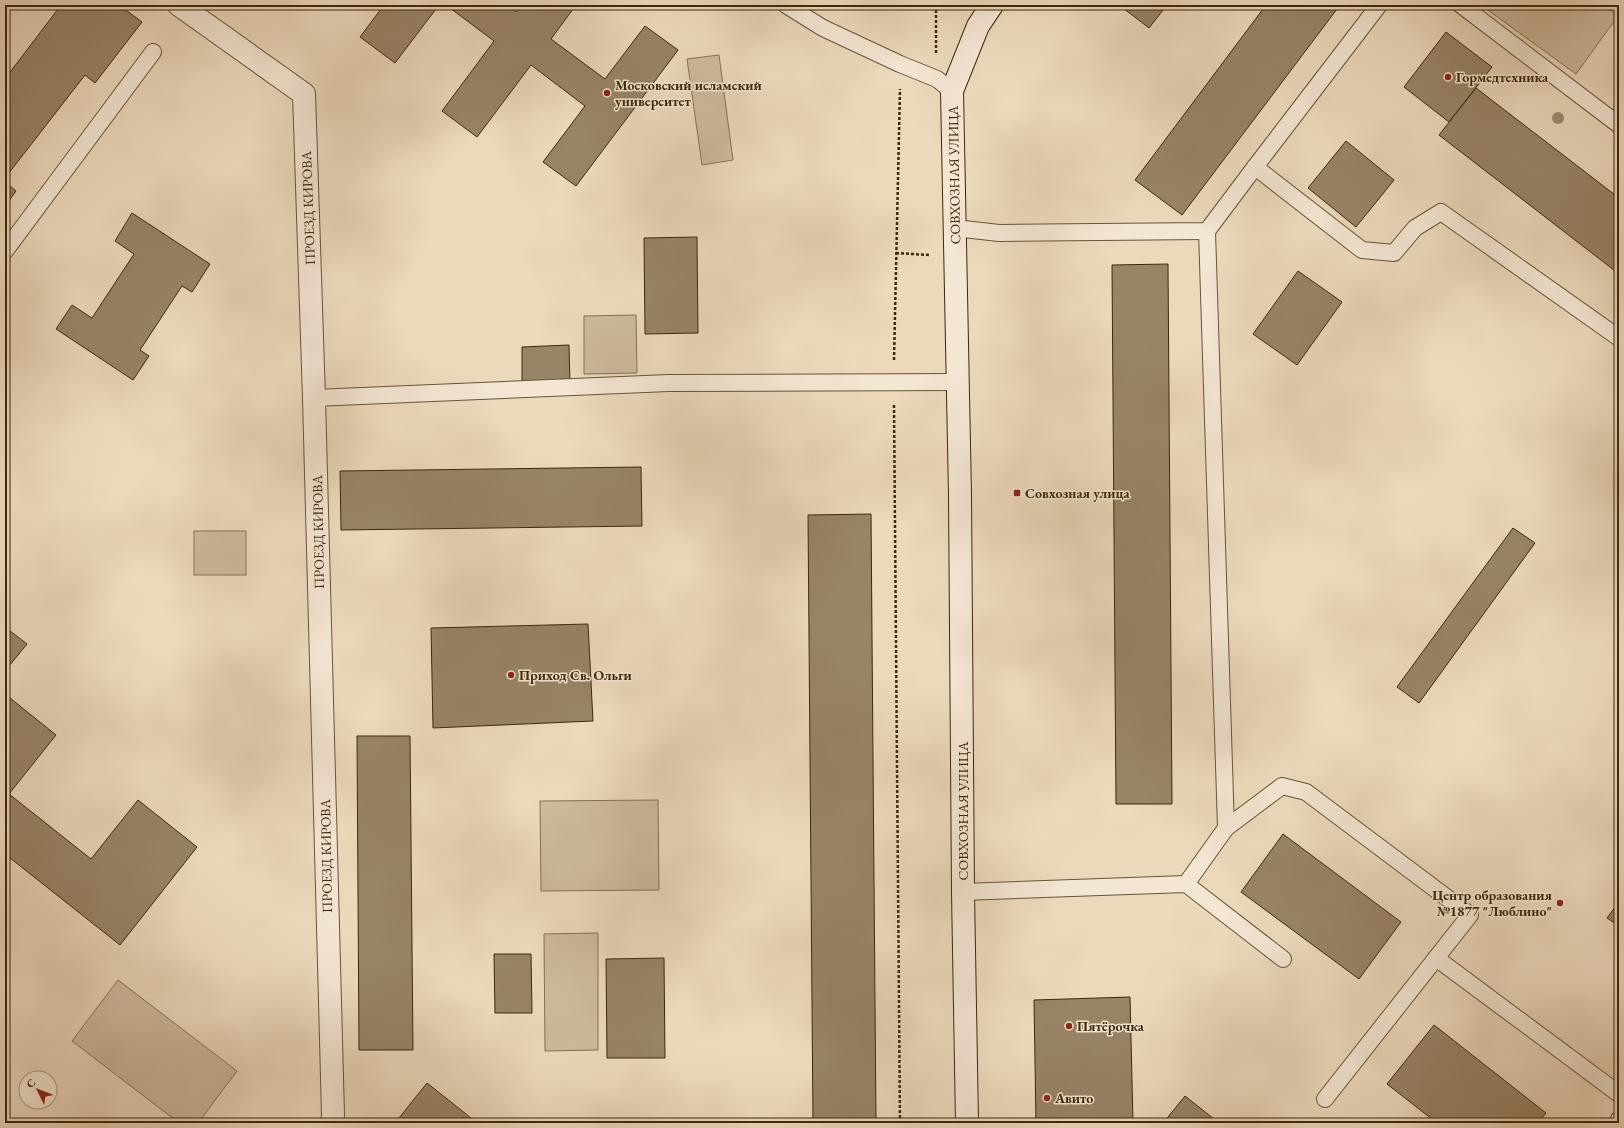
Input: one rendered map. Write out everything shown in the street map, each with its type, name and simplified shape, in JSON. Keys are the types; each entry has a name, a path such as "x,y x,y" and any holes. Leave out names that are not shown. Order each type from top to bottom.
{"street":[{"name":"ПРОЕЗД КИРОВА","path":"179,5 304,94 314,398 332,1123"},
{"name":"СОВХОЗНАЯ УЛИЦА","path":"967,1123 963,892 960,495 955,228 944,85 978,26 992,5"}],"lane":[{"path":"786,5 823,28 944,85"},
{"path":"1226,828 1207,231 1379,5"},
{"path":"1461,5 1619,125"},
{"path":"5,251 153,52"},
{"path":"1255,166 1362,250 1394,253 1415,228 1441,212 1619,338"},
{"path":"955,228 999,233 1207,231"},
{"path":"314,398 669,383 958,382"},
{"path":"1186,884 1226,828 1282,786 1306,792 1470,915 1325,1099"},
{"path":"963,892 1186,884 1283,959"},
{"path":"1436,958 1619,1094"},
{"path":"1618,1123 1619,1119"}],"path":[{"path":"936,5 944,85"},
{"path":"900,64 893,382 900,1123"}],"shaded area":[{"path":"1481,5 1603,5 1618,16 1576,74"},
{"path":"719,55 733,160 702,165 687,59"},
{"path":"636,315 637,373 584,374 584,316"},
{"path":"194,531 246,531 246,575 194,575"},
{"path":"658,800 659,890 541,891 540,801"},
{"path":"598,933 598,1050 545,1051 544,934"},
{"path":"118,980 237,1071 198,1123 179,1123 72,1041"}],"building":[{"path":"61,5 119,5 142,22 95,83 85,75 5,178 5,79"},
{"path":"384,5 439,5 395,63 360,37"},
{"name":"Московский исламский университет","path":"446,5 506,5 516,12 521,5 576,5 551,39 605,79 645,26 678,50 576,186 543,162 585,106 531,65 477,137 442,111 494,41"},
{"path":"1119,5 1167,5 1149,28"},
{"path":"1266,5 1340,5 1182,215 1135,180"},
{"name":"Гормедтехника","path":"1446,32 1492,67 1449,122 1404,87"},
{"path":"1476,88 1619,198 1619,274 1439,135"},
{"path":"1346,141 1394,180 1356,227 1308,188"},
{"path":"5,182 16,191 5,206"},
{"path":"132,213 210,264 192,292 182,286 140,350 149,356 133,380 56,329 72,305 92,318 134,254 115,241"},
{"path":"697,237 698,333 645,334 644,238"},
{"path":"1168,264 1172,804 1116,804 1112,265"},
{"path":"1298,271 1342,302 1297,365 1253,334"},
{"path":"569,345 570,382 522,383 522,347"},
{"path":"641,467 642,526 341,530 340,471"},
{"path":"871,514 876,1123 813,1123 808,515"},
{"path":"1513,528 1535,543 1419,703 1397,687"},
{"name":"Приход Св. Ольги","path":"588,624 593,721 433,728 431,628"},
{"path":"5,627 27,644 5,671"},
{"path":"5,694 56,735 9,794 91,859 138,800 197,847 120,945 5,854"},
{"path":"357,736 410,736 413,1050 359,1050"},
{"path":"1283,834 1401,922 1359,979 1241,892"},
{"path":"1619,902 1619,926 1607,918"},
{"path":"494,954 531,954 532,1013 495,1013"},
{"path":"664,958 665,1058 607,1058 606,959"},
{"path":"1130,997 1133,1123 1036,1123 1034,1000"},
{"path":"1434,1025 1546,1113 1538,1123 1437,1123 1387,1084"},
{"path":"427,1083 466,1114 477,1123 395,1123"},
{"path":"1185,1096 1219,1123 1164,1122"}],"place":[{"name":"Гормедтехника","path":"1448,77"},
{"name":"Московский исламский университет","path":"607,93"},
{"name":"Совхозная улица","path":"1017,493"},
{"name":"Приход Св. Ольги","path":"511,675"},
{"name":"Центр образования №1877 \"Люблино\"","path":"1560,903"},
{"name":"Пятёрочка","path":"1069,1026"},
{"name":"Авито","path":"1047,1098"}]}
